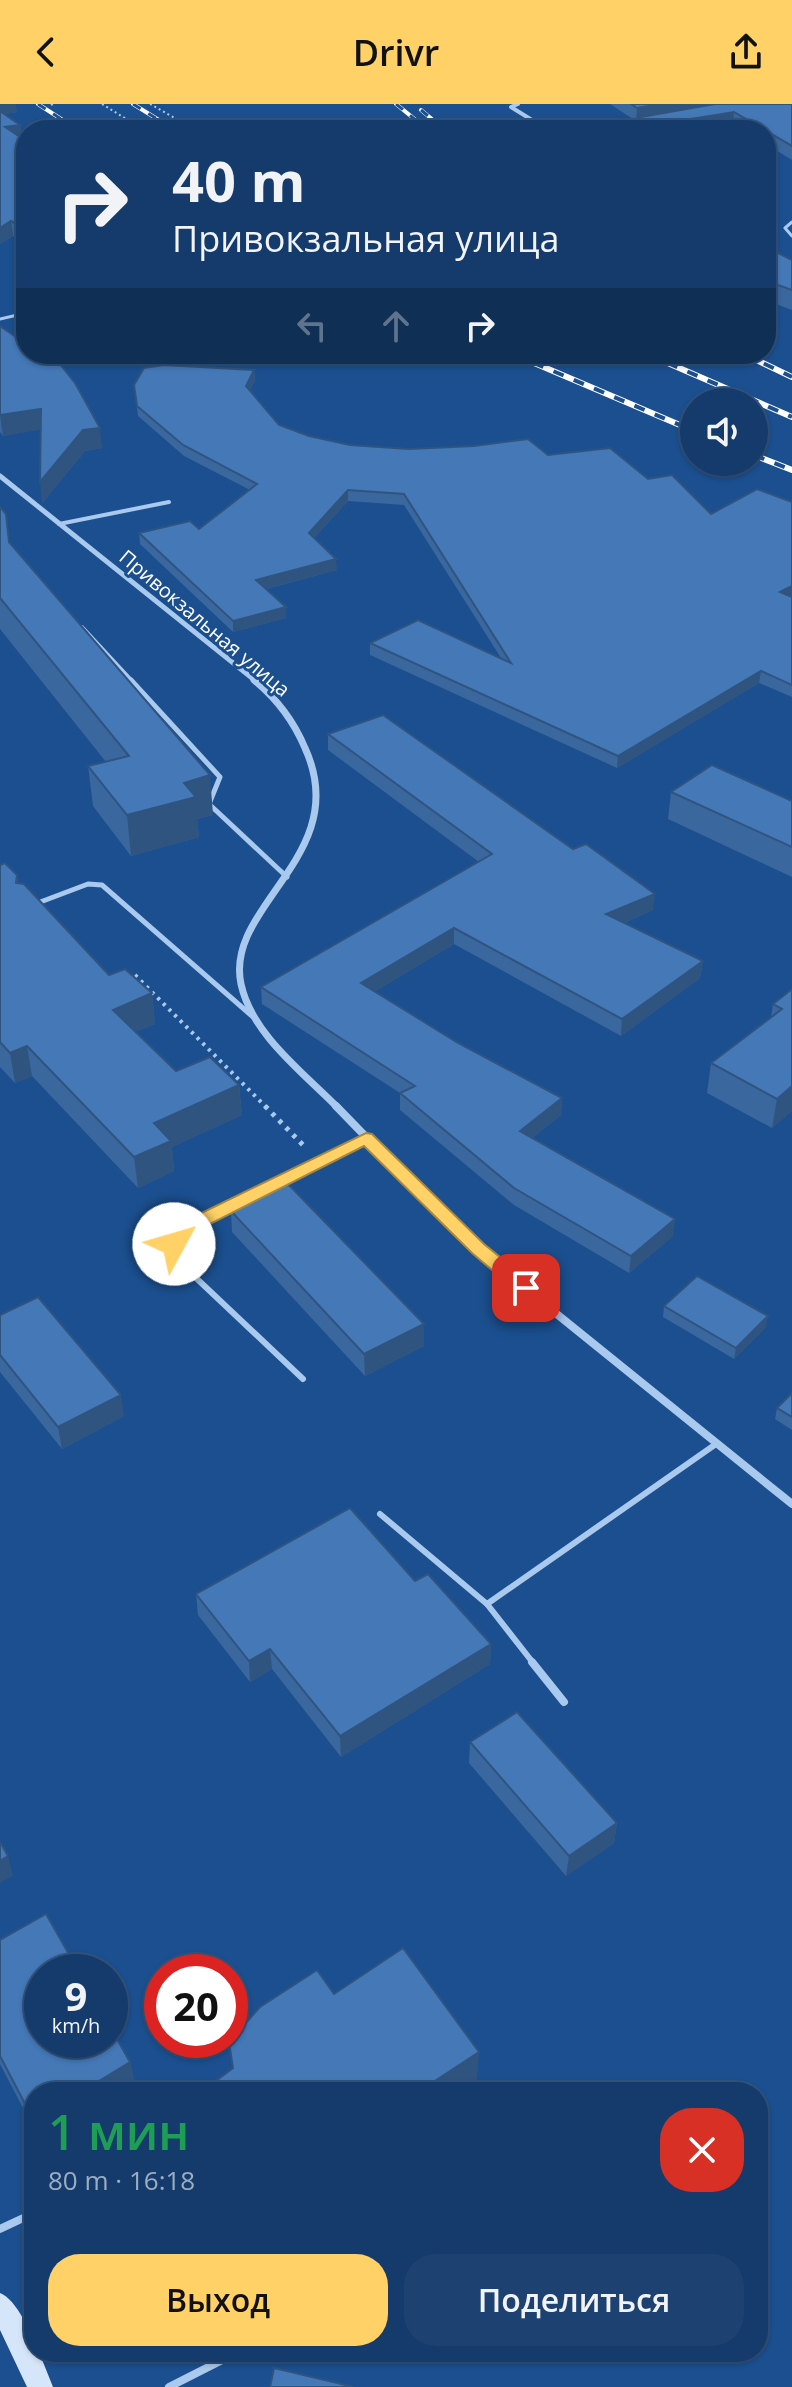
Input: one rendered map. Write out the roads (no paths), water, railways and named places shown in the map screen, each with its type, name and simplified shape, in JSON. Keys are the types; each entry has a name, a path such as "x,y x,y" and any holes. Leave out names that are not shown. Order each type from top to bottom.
{"street":[{"path":"518,104 511,107 532,120"},
{"name":"Привокзальная улица","path":"0,476 265,689 290,716 309,748 315,775 311,834 287,877 254,922 238,956 240,983 252,1016 366,1138 478,1249 792,1504"},
{"path":"0,2305 24,2350"},
{"path":"30,2362 40,2387"}],"lane":[{"path":"792,222 785,228 792,236"},
{"path":"59,524 169,502"},
{"path":"79,624 220,777 209,804 287,877"},
{"path":"25,909 88,884 102,885 252,1016"},
{"path":"303,1379 177,1260 174,1244 192,1226 366,1138"},
{"path":"487,1604 716,1444"},
{"path":"380,1514 487,1604 564,1702"},
{"path":"0,2229 24,2218"},
{"path":"169,2387 218,2362"}],"railway":[{"path":"38,104 63,120"},
{"path":"133,104 159,120"},
{"path":"396,104 416,120"},
{"path":"421,110 433,120"},
{"path":"537,364 680,425"},
{"path":"670,364 792,417"},
{"path":"765,364 792,377"},
{"path":"768,461 792,470"}]}
